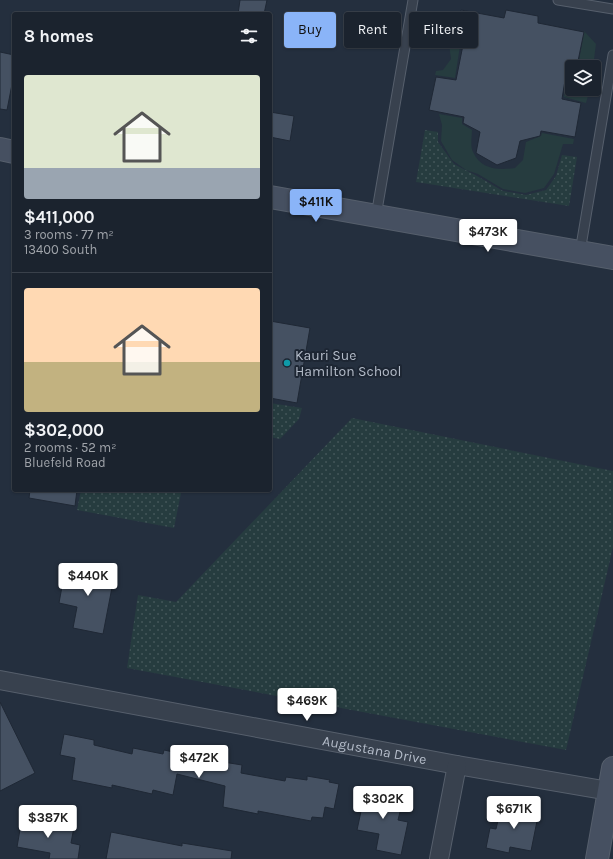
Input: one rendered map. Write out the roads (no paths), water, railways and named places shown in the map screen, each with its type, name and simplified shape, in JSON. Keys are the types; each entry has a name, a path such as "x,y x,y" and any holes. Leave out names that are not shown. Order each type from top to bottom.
{"main road":[{"path":"0,149 12,152"},
{"path":"272,197 613,258"},
{"path":"597,859 613,768"}],"street":[{"name":"Augustana Drive","path":"0,680 457,765 609,791"},
{"path":"439,859 457,765"}],"lane":[{"path":"376,216 413,0"},
{"path":"558,0 613,9"},
{"path":"580,252 613,55"}],"place":[{"name":"Kauri Sue Hamilton School","path":"287,363"}]}
